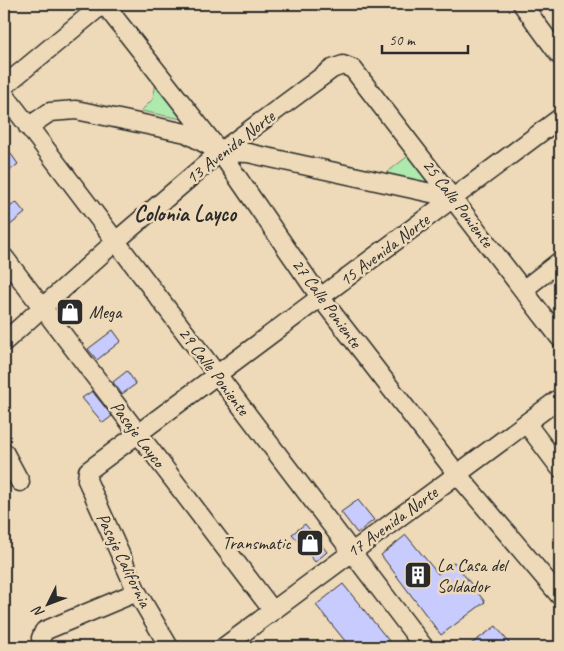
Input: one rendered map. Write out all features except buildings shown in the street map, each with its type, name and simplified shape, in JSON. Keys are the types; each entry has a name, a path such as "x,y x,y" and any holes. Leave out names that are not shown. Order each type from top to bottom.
{"street":[{"path":"4,86 103,4"},
{"name":"27 Calle Poniente","path":"103,4 220,152 320,297 457,474 560,596"},
{"path":"522,4 560,56"},
{"name":"13 Avenida Norte","path":"4,342 116,241 220,152 332,69 343,66 353,69"},
{"name":"25 Calle Poniente","path":"353,69 560,338"},
{"name":"29 Calle Poniente","path":"4,94 424,647"},
{"path":"28,127 50,112 76,110 186,133 220,152 248,153 454,198"},
{"name":"15 Avenida Norte","path":"88,471 216,373 560,118"},
{"name":"Pasaje Layco","path":"4,257 273,611"},
{"path":"524,290 560,261"},
{"name":"17 Avenida Norte","path":"224,647 560,398"},
{"path":"526,423 560,468"},
{"path":"4,452 20,482"},
{"name":"Pasaje California","path":"88,471 87,480 137,592 169,647"},
{"path":"41,638 44,631 137,592"}],"green space":[{"path":"156,83 182,119 141,111 153,99"},
{"path":"417,149 454,198 376,181"}],"place":[{"name":"Mega","path":"70,312"},
{"name":"Transmatic","path":"310,543"},
{"name":"La Casa del Soldador","path":"418,575"}],"district":[{"name":"Colonia Layco","path":"185,214"}]}
